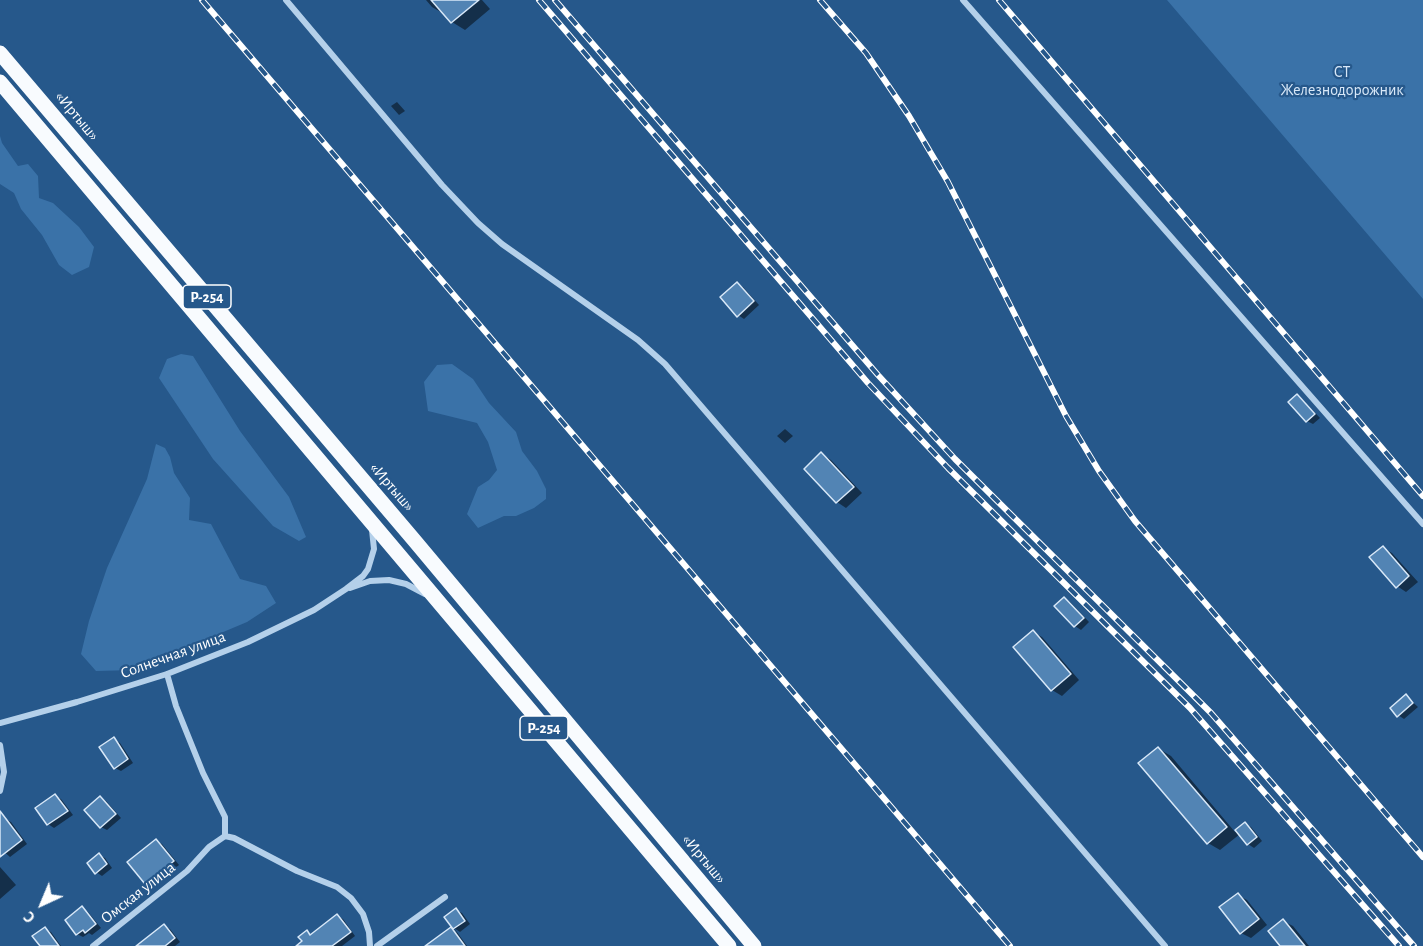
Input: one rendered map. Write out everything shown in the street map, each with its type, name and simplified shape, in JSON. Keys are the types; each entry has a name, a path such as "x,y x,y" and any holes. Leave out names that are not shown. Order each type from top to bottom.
{"main road":[{"name":"«Иртыш»","path":"0,53 422,549 754,946"},
{"name":"Р-254","path":"0,82 729,946"}],"street":[{"path":"286,0 442,185 478,223 502,244 638,340 665,364 1165,946"},
{"path":"963,0 1423,524"},
{"path":"346,589 363,576 373,557 375,542 372,529 361,509"},
{"path":"346,589 370,581 389,580 406,584 437,600"},
{"name":"Солнечная улица","path":"0,723 166,674 248,642 314,609 346,589"},
{"path":"166,674 202,773 225,817 225,836 234,838 297,871 337,887 351,898 363,914 369,932 370,946"},
{"path":"0,745 4,772 0,791"},
{"name":"Омская улица","path":"93,946 188,871 209,846 225,836"},
{"path":"377,946 445,897"}],"green space":[{"name":"СТ Железнодорожник","path":"1167,0 1423,0 1423,299"},
{"path":"0,136 2,143 18,166 28,164 38,176 39,198 53,203 79,227 94,247 89,267 72,275 59,265 42,235 21,209 14,193 0,184"},
{"path":"181,354 193,356 240,431 289,497 306,537 299,541 273,526 213,459 159,378 167,359"},
{"path":"452,364 473,379 489,403 516,432 522,451 537,471 546,489 546,499 534,508 516,516 504,516 478,528 467,514 478,487 489,480 497,470 488,442 477,423 428,411 424,382 437,365"},
{"path":"156,444 165,448 174,473 190,498 189,520 211,524 240,579 266,586 276,603 247,622 133,670 96,671 81,654 89,621 107,568 147,479"}],"building":[{"path":"431,0 479,0 451,23"},
{"path":"737,282 754,301 737,317 720,297"},
{"path":"1297,394 1315,414 1306,422 1288,402"},
{"path":"821,452 854,487 836,503 804,469"},
{"path":"1383,546 1409,576 1396,588 1369,557"},
{"path":"1064,597 1084,618 1074,627 1054,606"},
{"path":"1033,630 1071,674 1051,691 1013,647"},
{"path":"1406,694 1413,703 1397,717 1390,708"},
{"path":"114,737 128,759 114,769 99,747"},
{"path":"1158,747 1227,827 1207,844 1138,763"},
{"path":"55,794 68,811 47,825 35,808"},
{"path":"100,796 116,814 100,828 84,810"},
{"path":"0,811 22,840 0,857"},
{"path":"1245,822 1257,837 1247,845 1235,830"},
{"path":"156,839 174,861 145,884 127,862"},
{"path":"99,853 107,864 95,874 87,863"},
{"path":"1238,893 1259,919 1240,934 1219,907"},
{"path":"82,906 96,924 85,933 83,930 76,935 65,920"},
{"path":"456,908 465,921 453,929 444,917"},
{"path":"337,914 351,932 332,946 296,946 302,941 298,937 307,930 310,935"},
{"path":"1283,919 1305,946 1280,946 1268,931"},
{"path":"164,924 175,938 165,946 136,946"},
{"path":"45,927 59,946 40,946 32,936"},
{"path":"451,927 465,946 425,946"}],"railway":[{"path":"202,0 1010,946"},
{"path":"539,0 868,383 948,468 1190,708 1399,946"},
{"path":"555,0 878,375 955,459 1211,713 1414,946"},
{"path":"820,0 866,53 909,116 948,182 1066,416 1099,471 1135,521 1423,857"},
{"path":"999,0 1423,496"}]}
